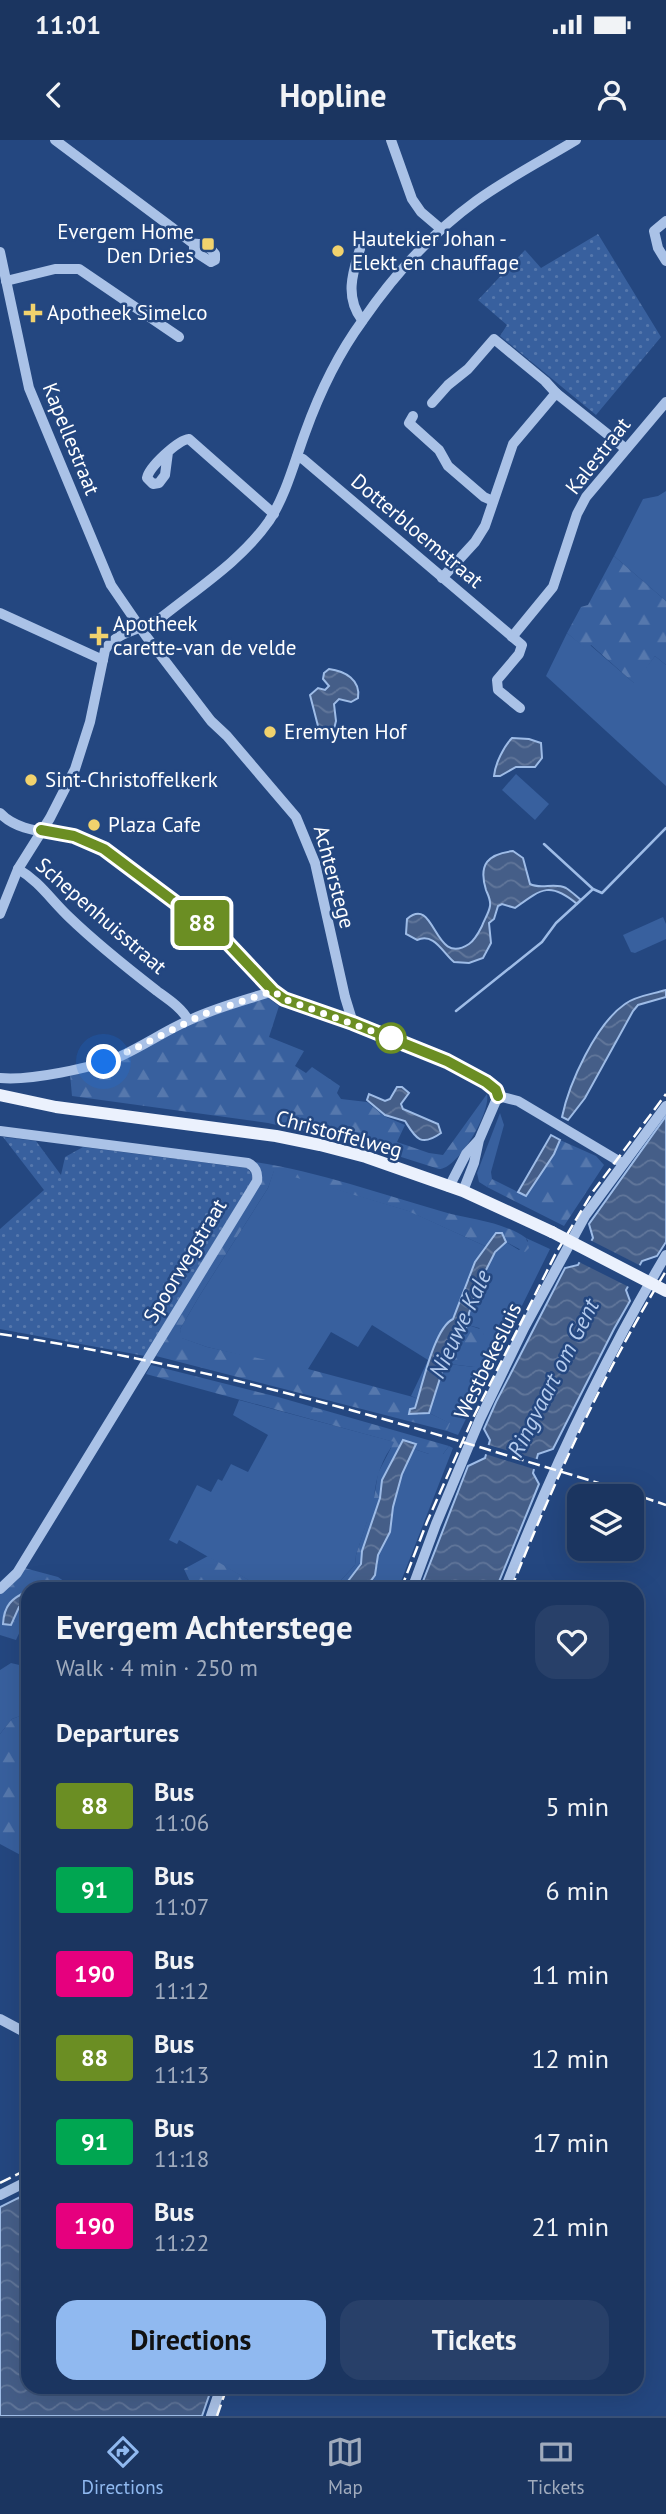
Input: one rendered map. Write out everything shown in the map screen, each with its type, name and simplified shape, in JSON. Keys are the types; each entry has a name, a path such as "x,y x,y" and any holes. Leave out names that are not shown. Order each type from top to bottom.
{"main road":[{"name":"Christoffelweg","path":"0,1095 56,1107 276,1136 366,1157 463,1191 552,1232 666,1291"},
{"name":"Christoffelweg","path":"0,1104 52,1109 56,1107"}],"street":[{"path":"55,140 194,244"},
{"path":"391,140 412,199 421,212 440,229"},
{"path":"0,914 18,869 75,769 90,722 109,644 162,617 230,562 256,537 274,513 331,372 362,320 440,229 478,200 576,140"},
{"path":"666,222 654,231 654,237 666,261"},
{"path":"360,249 352,277 351,294 354,309 362,320"},
{"name":"Kapellestraat","path":"0,252 29,388 42,424 111,585 140,628"},
{"path":"6,281 55,269 79,269 179,337"},
{"path":"432,403 447,385 468,369 494,339 626,449"},
{"path":"442,578 475,542 485,526 513,444 556,393"},
{"name":"Kalestraat","path":"512,637 553,587 577,514 586,497 666,402"},
{"path":"413,416 409,423 439,450 448,466 484,497 493,500"},
{"path":"168,452 180,441 189,439 274,513"},
{"name":"Dotterbloemstraat","path":"297,457 303,459 512,637"},
{"path":"0,613 103,660"},
{"name":"Achterstege","path":"140,628 211,721 289,807 301,825 315,863 353,1023"},
{"path":"512,637 522,645 519,654 497,680 498,690 520,708"},
{"path":"0,813 25,829 74,836 104,849 224,939 273,991 284,999 353,1023 467,1071 492,1086 498,1096 518,1101 622,1163"},
{"name":"Schepenhuisstraat","path":"18,869 45,890 110,955 185,1014 188,1020"},
{"path":"0,1078 19,1079 111,1060 188,1020 219,1007 273,991"},
{"path":"463,1191 474,1163 479,1140 498,1096"},
{"name":"Westbekesluis","path":"415,1582 480,1419 524,1328 585,1216 666,1106"},
{"name":"Spoorwegstraat","path":"0,1131 248,1163 255,1168 257,1176 257,1181 17,1573 0,1589"},
{"path":"449,1187 466,1154 479,1140"},
{"path":"508,1582 553,1475 587,1404 641,1296 666,1255"},
{"path":"0,2018 21,2030"},
{"path":"0,2195 21,2184"},
{"path":"211,2416 219,2394"}],"green space":[{"path":"598,234 661,337 596,415 500,336 507,325 478,300 525,250 541,268"},
{"path":"666,491 666,601 614,556 643,499"},
{"path":"614,556 666,601 666,665 655,656 635,684 591,645 587,650 567,633 581,607 588,605"},
{"path":"567,633 587,649 590,645 634,683 655,656 666,665 666,786 546,676"},
{"path":"516,774 549,804 535,820 502,790"},
{"path":"663,917 666,939 635,953 631,952 623,935"},
{"path":"267,997 279,1006 269,1037 304,1051 295,1066 306,1073 312,1067 340,1086 337,1093 341,1099 367,1102 384,1116 405,1125 397,1142 443,1155 487,1094 479,1126 464,1150 447,1167 439,1169 357,1143 268,1123 72,1096 70,1074 114,1064 200,1020"},
{"path":"500,1113 504,1125 491,1172 492,1179 487,1187 479,1182 477,1173"},
{"path":"3,1137 36,1141 61,1175 65,1157 83,1147 247,1168 252,1174 252,1180 145,1356 0,1329 0,1229 44,1190"},
{"path":"560,1140 596,1156 604,1165 564,1226 487,1187 492,1179 526,1196 554,1154"},
{"path":"255,1162 327,1177 444,1212 497,1224 526,1238 529,1248 525,1252 506,1242 502,1234 485,1246 408,1211 274,1171 268,1188 180,1329 182,1338 207,1347 308,1369 413,1397 418,1399 415,1409 418,1415 429,1413 450,1423 447,1431 156,1356 239,1215 260,1169"},
{"path":"274,1170 409,1211 485,1246 475,1262 453,1319 437,1340 418,1399 411,1396 428,1360 372,1325 358,1347 331,1332 308,1369 303,1370 207,1347 181,1338 180,1329 268,1188"},
{"path":"526,1238 550,1249 458,1435 447,1431 449,1423 429,1413 442,1372 449,1364 474,1367 484,1335 479,1328 468,1325 480,1280 491,1259 506,1242 519,1250 528,1241"},
{"path":"468,1325 483,1330 485,1340 480,1364 474,1367 450,1364 454,1345"},
{"path":"151,1365 278,1397 449,1446 443,1454 429,1454 414,1449 415,1444 403,1440 382,1480 380,1498 374,1498 378,1473 394,1442 146,1374"},
{"path":"239,1400 395,1442 378,1475 374,1498 380,1498 374,1523 367,1522 355,1565 339,1582 252,1582 179,1540 177,1544 169,1540 197,1485 211,1492 218,1479 222,1481 231,1464 248,1472 268,1435 233,1415"},
{"path":"449,1446 453,1448 401,1582 369,1582 390,1532 393,1507 402,1474 414,1449 429,1454 443,1454"},
{"path":"367,1521 374,1523 361,1564 347,1582 339,1582 355,1565"},
{"path":"208,1556 252,1582 190,1582 184,1569"},
{"path":"17,1566 58,1577 65,1582 21,1582 16,1612 21,1607 21,1629 16,1640 0,1635 0,1582"},
{"path":"11,1663 21,1665 21,1716 12,1719 0,1734 0,1670"},
{"path":"21,1716 21,1855 0,1844 0,1734 12,1719"}],"water":[{"path":"329,669 341,672 354,681 358,698 351,702 339,699 334,704 334,729 324,734 319,730 310,695 318,688 325,690 329,686 323,679 324,673"},
{"path":"512,738 541,743 542,758 535,767 516,767 500,776 494,776 500,756"},
{"path":"513,851 523,858 530,884 561,886 581,900 577,904 560,892 546,890 515,908 502,904 498,906 494,919 489,923 491,943 483,958 469,963 454,962 433,941 423,938 417,940 406,934 407,919 417,914 430,922 448,947 457,949 469,944 480,931 490,906 484,881 484,867 491,858"},
{"path":"666,990 666,997 638,1005 633,1011 585,1098 568,1120 562,1117 577,1072 604,1025 629,1001"},
{"path":"397,1087 402,1087 409,1093 401,1104 403,1109 438,1124 441,1133 428,1140 419,1139 405,1121 385,1115 367,1100 369,1094 385,1101 390,1099"},
{"name":"Ringvaart om Gent","path":"666,1116 666,1242 657,1256 642,1261 626,1290 630,1301 553,1449 538,1454 533,1473 539,1484 499,1582 423,1582 468,1466 485,1458 490,1440 484,1429 496,1402 565,1268 578,1265 593,1238 589,1224"},
{"path":"551,1135 560,1140 554,1154 526,1196 518,1192"},
{"name":"Nieuwe Kale","path":"496,1233 502,1233 506,1242 495,1252 482,1278 469,1313 468,1325 460,1334 449,1364 442,1372 429,1413 409,1414 410,1409 415,1408 434,1346 446,1325 453,1319 475,1262"},
{"path":"403,1440 416,1444 402,1474 393,1507 390,1532 378,1555 375,1575 370,1582 347,1582 361,1564 362,1551 380,1498 382,1480"},
{"path":"21,1594 21,1606 11,1625 3,1624 5,1612"},
{"path":"21,2196 21,2394 210,2394 202,2416 0,2416 0,2207"}],"pier":[{"path":"588,1239 643,1267 631,1288 577,1261"},
{"path":"485,1444 540,1460 537,1470 482,1453"}],"waterway":[{"path":"544,844 593,889 602,893 666,828"},
{"path":"456,1011 542,942 556,923 593,889"}],"railway":[{"path":"404,1582 473,1418 556,1253 592,1193 666,1094"},
{"path":"514,1582 582,1427 622,1348 666,1271"},
{"path":"0,1334 189,1370 314,1400 666,1505"},
{"path":"0,2183 21,2172"},
{"path":"217,2416 225,2394"}],"bus line":[{"name":"88","path":"41,830 74,836 104,849 224,939 273,991 284,999 447,1061 492,1086 498,1096"}],"place":[{"name":"Evergem Home Den Dries","path":"208,244"},
{"name":"Hautekier Johan - Elekt en chauffage","path":"338,251"},
{"name":"Apotheek Simelco","path":"33,313"},
{"name":"Apotheek carette-van de velde","path":"99,636"},
{"name":"Eremyten Hof","path":"270,732"},
{"name":"Sint-Christoffelkerk","path":"31,780"},
{"name":"Plaza Cafe","path":"94,825"}],"route":[{"path":"104,1062 152,1041 188,1020 219,1007 273,991 284,999 391,1038"}]}
